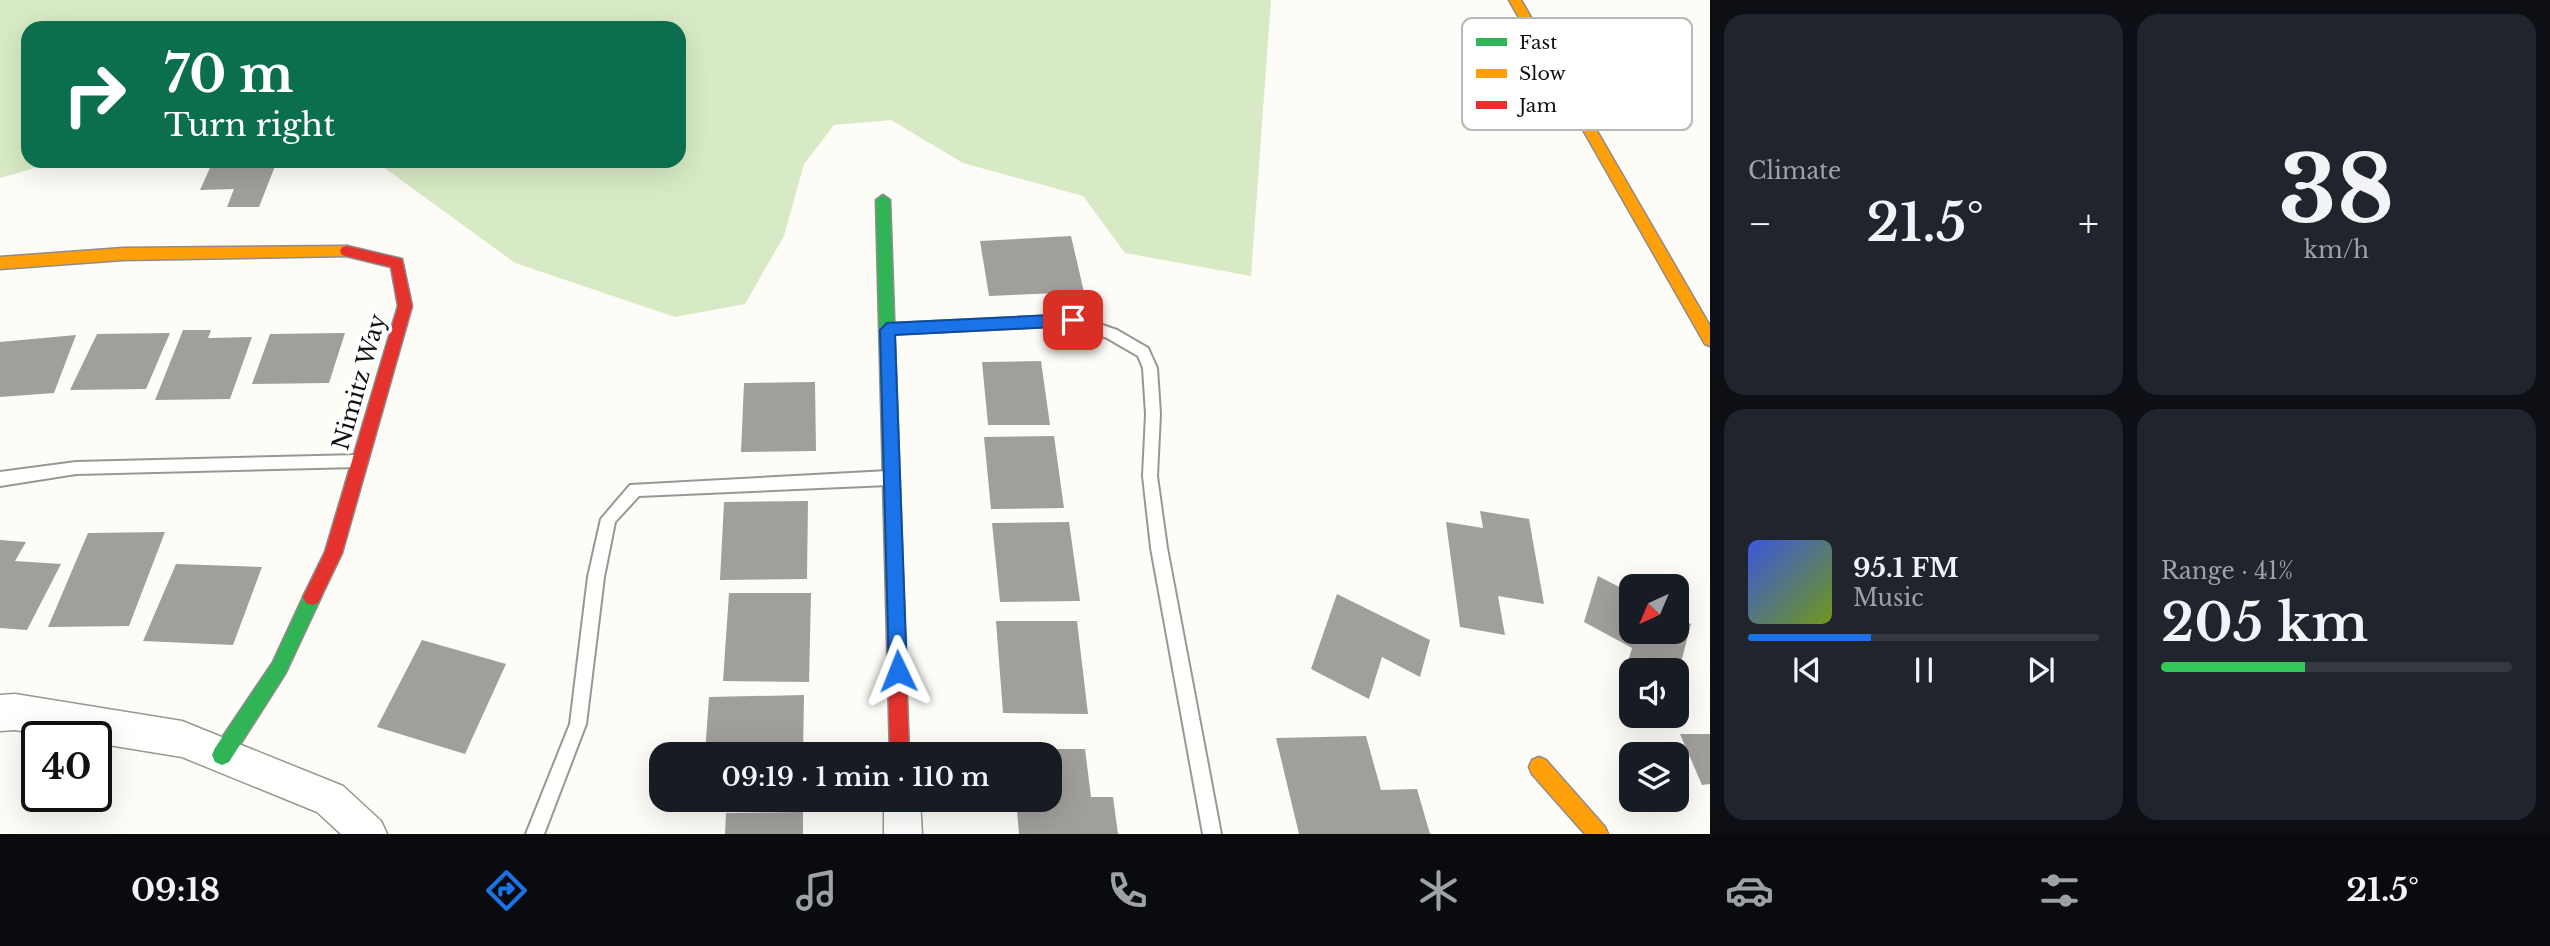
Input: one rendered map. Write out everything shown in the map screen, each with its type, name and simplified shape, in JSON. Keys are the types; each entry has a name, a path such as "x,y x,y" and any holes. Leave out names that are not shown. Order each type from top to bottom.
{"street":[{"path":"1515,0 1525,18"},
{"path":"1590,130 1710,340"},
{"path":"883,200 900,742"},
{"name":"Nimitz Way","path":"0,264 123,254 352,251 397,263 405,306 332,552 279,668 222,755"},
{"path":"0,713 15,712 182,738 330,799 368,834"},
{"path":"1539,766 1598,834"},
{"path":"902,812 903,834"}],"lane":[{"path":"887,330 1073,320 1112,334 1143,352 1150,368 1153,414 1150,476 1159,548 1212,834"},
{"path":"0,479 76,468 359,461"},
{"path":"535,834 578,724 596,577 608,519 635,490 892,478"}],"green space":[{"path":"0,0 1271,0 1251,276 1125,253 1083,196 963,163 891,120 834,125 804,164 784,236 745,304 675,317 515,263 385,168 686,168 686,21 21,21 21,168 35,168 0,178"}],"building":[{"path":"210,168 274,168 259,207 227,207 234,189 200,190"},
{"path":"1071,236 1084,292 989,296 980,241"},
{"path":"183,330 211,330 208,338 252,337 230,399 155,400"},
{"path":"170,333 146,389 70,390 97,334"},
{"path":"345,333 329,383 252,384 270,334"},
{"path":"76,335 54,393 0,397 0,342"},
{"path":"1041,361 1050,425 988,425 982,362"},
{"path":"815,382 816,451 741,452 744,383"},
{"path":"1054,436 1064,508 991,509 984,437"},
{"path":"808,501 807,579 720,580 724,502"},
{"path":"1480,511 1529,519 1544,604 1498,596 1505,635 1460,627 1446,522 1483,528"},
{"path":"1069,522 1080,601 1000,602 992,523"},
{"path":"165,532 129,626 48,627 88,533"},
{"path":"0,540 26,542 15,561 61,564 27,630 0,628"},
{"path":"176,564 262,567 233,645 143,641"},
{"path":"1598,576 1619,587 1619,641 1584,622"},
{"path":"729,593 811,593 809,682 723,681"},
{"path":"1337,594 1430,640 1420,677 1382,657 1369,699 1311,669"},
{"path":"996,621 1077,621 1088,714 1003,713"},
{"path":"422,640 506,664 465,754 377,727"},
{"path":"1625,644 1686,644 1682,658 1629,658 1632,648"},
{"path":"804,695 803,742 706,742 709,697"},
{"path":"1680,734 1710,734 1710,784 1702,785 1689,755 1689,742 1683,742"},
{"path":"1366,736 1381,790 1417,789 1430,834 1299,834 1276,738"},
{"path":"1062,749 1085,749 1091,797 1113,797 1118,834 1019,834 1017,812 1062,812"},
{"path":"803,812 803,834 725,834 726,813"}],"traffic: fast":[{"path":"883,200 896,638"},
{"path":"222,755 279,668 312,597"}],"traffic: slow":[{"path":"1515,0 1525,18"},
{"path":"1590,130 1710,340"},
{"path":"0,263 123,254 347,251"},
{"path":"1539,767 1598,834"}],"traffic: jam":[{"path":"312,597 333,553 405,306 397,263 347,251"},
{"path":"896,638 900,742"}],"route":[{"path":"898,671 887,330 1073,320"}]}
